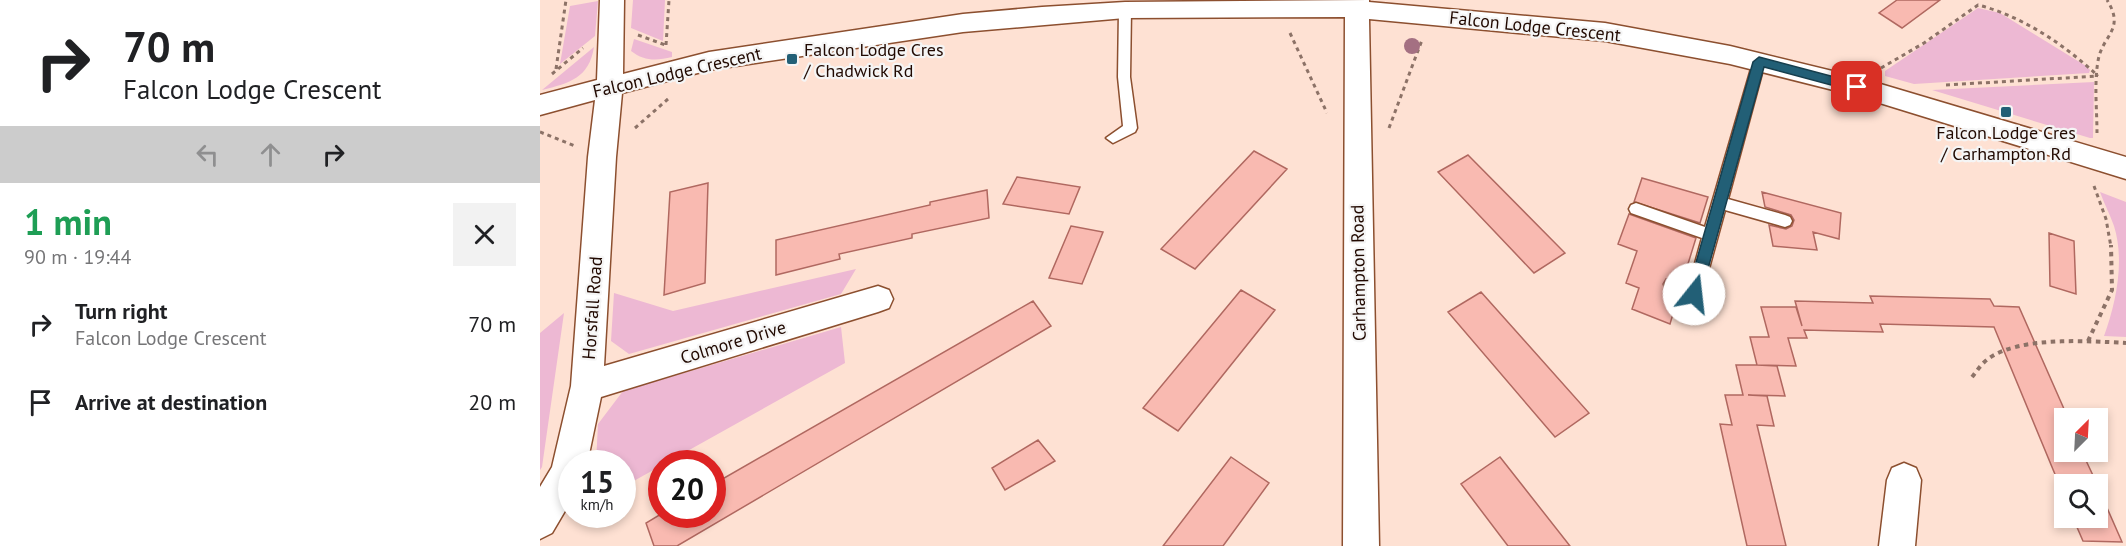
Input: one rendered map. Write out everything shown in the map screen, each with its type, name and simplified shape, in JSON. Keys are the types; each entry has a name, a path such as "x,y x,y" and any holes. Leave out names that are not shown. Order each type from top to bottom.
{"street":[{"name":"Horsfall Road","path":"540,520 568,472 587,386 602,157 610,87 612,0"},
{"name":"Falcon Lodge Crescent","path":"540,105 709,61 963,23 1125,10 1278,8 1357,4 1605,32 1759,62 1857,87 2126,168"},
{"name":"Carhampton Road","path":"1357,4 1361,546"},
{"name":"Colmore Drive","path":"587,386 878,299"},
{"path":"1897,546 1904,480"}],"lane":[{"path":"1113,138 1130,128 1124,77 1125,10"},
{"path":"1673,285 1694,294 1759,62"},
{"path":"1720,203 1785,221"},
{"path":"1636,209 1711,235"}],"path":[{"path":"556,70 566,0"},
{"path":"666,45 669,0"},
{"path":"2088,341 2112,290 2112,253 2106,219 2094,191 2098,59 2114,30 2114,11 2106,0"},
{"path":"1857,87 1873,73 1924,43 1978,5 2004,12 2086,64 2098,76"},
{"path":"1278,8 1328,114"},
{"path":"548,76 612,25"},
{"path":"1386,135 1422,39"},
{"path":"1939,86 2098,76"},
{"path":"1972,377 1989,358 2026,345 2088,341 2126,343"}],"shaded area":[{"path":"633,0 665,0 663,41 631,28"},
{"path":"598,1 595,36 560,64 570,6"},
{"path":"1978,8 2000,13 2086,66 2090,70 2089,73 1914,84 1885,76 1885,71"},
{"path":"634,39 672,52 672,57 655,59 641,57 631,51"},
{"path":"594,47 588,66 577,78 542,90"},
{"path":"2094,82 2093,138 1932,90"},
{"path":"2100,192 2126,202 2126,337 2104,336 2118,282 2119,253 2114,226"},
{"path":"856,269 841,294 629,354 611,341 614,293 673,311"},
{"path":"564,313 542,467 540,470 540,333"},
{"path":"841,327 845,363 689,450 648,450 648,473 636,480 636,450 597,450 598,424 623,391"}],"building":[{"path":"1897,0 1940,0 1902,28 1879,13"},
{"path":"1254,151 1287,169 1195,269 1161,249"},
{"path":"1468,155 1565,253 1534,273 1438,172"},
{"path":"1017,177 1080,187 1069,214 1003,204"},
{"path":"1642,178 1708,197 1700,223 1634,202"},
{"path":"708,183 705,283 664,295 670,192"},
{"path":"987,190 989,218 912,234 912,238 839,254 840,259 776,275 776,240"},
{"path":"1762,192 1841,213 1839,239 1813,232 1817,250 1773,246 1769,225 1786,229 1792,226 1794,220 1791,215 1765,207"},
{"path":"1629,214 1696,238 1683,280 1673,277 1666,279 1663,284 1666,291 1678,297 1670,324 1632,309 1639,288 1626,283 1637,251 1618,244"},
{"path":"1071,226 1103,232 1082,284 1049,278"},
{"path":"2049,233 2074,241 2076,294 2050,286"},
{"path":"1241,290 1275,310 1178,431 1143,408"},
{"path":"1481,292 1589,413 1555,437 1448,312"},
{"path":"1870,296 1990,299 1994,306 2019,307 2064,408 2054,408 2054,462 2087,462 2092,474 2055,474 1994,327 1880,324 1883,332 1804,330 1807,338 1788,338 1796,366 1757,365 1750,337 1769,337 1761,307 1796,307 1802,326 1795,301 1873,303"},
{"path":"1033,301 1051,326 726,517 726,477"},
{"path":"1736,365 1777,366 1785,396 1748,395 1767,396 1774,426 1757,425 1786,546 1747,546 1720,424 1732,425 1725,395 1743,395"},
{"path":"1038,440 1055,461 1005,490 992,468"},
{"path":"1231,457 1269,483 1223,546 1163,546"},
{"path":"1500,457 1570,546 1508,546 1461,484"},
{"path":"2108,510 2122,542 2083,541 2077,528 2108,528"},
{"path":"648,522 648,528 708,528 677,546 654,546 646,523"}],"place":[{"name":"Falcon Lodge Cres / Chadwick Rd","path":"792,59"},
{"name":"Falcon Lodge Cres / Carhampton Rd","path":"2006,112"}],"route":[{"path":"1694,294 1759,62 1857,87"}]}
